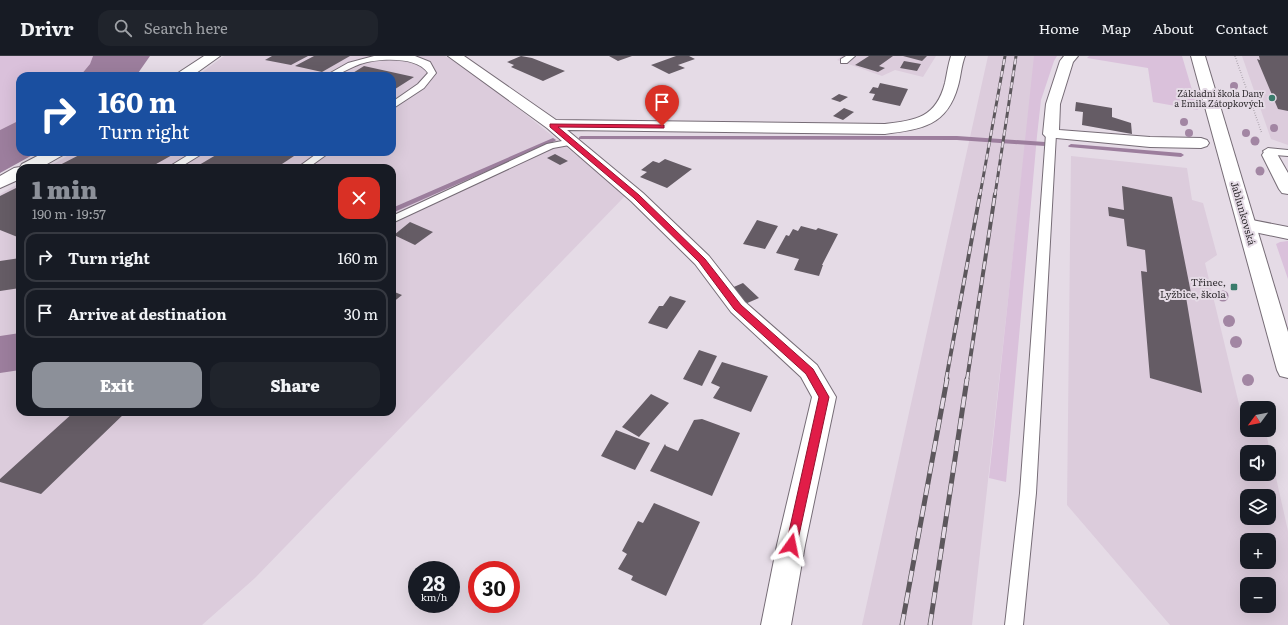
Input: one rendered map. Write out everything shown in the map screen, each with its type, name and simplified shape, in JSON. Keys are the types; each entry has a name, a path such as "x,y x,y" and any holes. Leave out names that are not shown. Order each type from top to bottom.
{"street":[{"path":"189,72 213,56"},
{"path":"455,56 477,70 552,125 637,197 702,260 738,307 809,371 824,397 791,545 776,625"},
{"path":"552,125 885,129 911,125 931,119 943,108 952,86 955,64 958,56"},
{"path":"1071,56 1067,61 1053,104 1051,134 1150,142 1201,143"},
{"name":"Jablunkovská","path":"1198,56 1288,370"},
{"path":"1269,153 1288,190"},
{"path":"35,164 50,156"},
{"path":"0,183 16,174"},
{"path":"1247,225 1288,233"}],"lane":[{"path":"336,72 365,59 391,56 412,58 427,64 432,72 421,86 396,103"},
{"path":"844,61 851,56"},
{"path":"1014,625 1029,485 1051,134"},
{"path":"396,218 550,146 572,142"},
{"path":"1269,153 1288,153"},
{"path":"179,164 193,156"},
{"path":"308,164 319,156"}],"path":[{"path":"1235,56 1269,153"}],"shaded area":[{"path":"0,56 93,56 90,64 83,72 16,72 16,122 0,130"},
{"path":"93,56 150,56 139,72 83,72 90,64"},
{"path":"224,56 445,56 473,72 626,195 255,578 202,625 0,625 0,194 16,185 16,416 396,416 396,164 54,164 67,156 396,156 396,72 202,72"},
{"path":"842,56 936,56 923,77 895,70 882,76 837,60"},
{"path":"988,56 1035,56 972,625 862,625"},
{"path":"1034,56 1057,56 1041,100 1006,482 989,478"},
{"path":"1089,56 1182,56 1198,110 1153,102 1148,68 1087,58"},
{"name":"Základní škola Dany a Emila Zátopkových","path":"1242,56 1288,56 1288,145 1271,139"},
{"path":"16,122 16,156 31,156 0,173 0,130"},
{"path":"1071,156 1187,168 1192,200 1203,203 1217,255 1205,263 1240,408 1240,437 1267,437 1269,445 1240,445 1240,481 1276,481 1276,478 1288,531 1288,625 1170,625 1067,505"},
{"path":"1288,241 1288,279 1276,244"},
{"path":"16,334 16,371 0,373 0,336"}],"building":[{"path":"272,56 308,56 291,65 265,60"},
{"path":"314,56 350,56 322,72 295,66"},
{"path":"521,56 532,58 565,71 543,81 511,67 514,65 507,62"},
{"path":"609,56 632,56 618,61"},
{"path":"676,56 689,56 695,59 678,65 685,68 669,74 651,65"},
{"path":"869,56 893,56 879,66 885,68 878,72 855,65"},
{"path":"903,56 927,56 922,61"},
{"path":"1259,56 1288,56 1288,111 1278,109 1257,59 1260,60"},
{"path":"904,61 921,64 917,71 900,68"},
{"path":"364,66 391,72 354,72"},
{"path":"396,73 414,77 396,88"},
{"path":"880,83 908,89 900,106 872,100 875,94 869,93 873,87 878,88"},
{"path":"839,94 848,97 840,102 831,99"},
{"path":"1076,102 1112,108 1112,117 1131,123 1132,134 1082,125 1083,112 1075,111"},
{"path":"844,108 854,112 843,120 833,116"},
{"path":"555,154 568,161 560,165 547,158"},
{"path":"77,156 170,156 156,164 62,164"},
{"path":"214,156 294,156 282,164 201,164"},
{"path":"665,159 692,169 667,188 640,177 647,172 641,170 653,161 659,163"},
{"path":"1122,186 1172,197 1192,298 1186,297 1202,393 1150,378 1141,271 1147,272 1145,250 1127,246 1124,219 1109,216 1108,207 1124,210"},
{"path":"16,188 16,236 0,230 0,196"},
{"path":"757,220 778,226 765,249 743,244"},
{"path":"410,222 433,232 415,245 396,236 396,233"},
{"path":"801,226 816,230 818,228 838,234 822,265 819,276 794,270 799,259 776,253 786,235 789,236 793,229 798,231"},
{"path":"16,259 16,289 0,291 0,261"},
{"path":"743,283 759,298 745,304 729,289"},
{"path":"396,293 402,295 396,300"},
{"path":"670,296 686,301 667,329 648,323 659,306 663,306"},
{"path":"699,350 717,356 702,386 683,379"},
{"path":"722,362 768,376 751,412 713,398 720,387 711,383"},
{"path":"651,394 669,403 639,437 622,427"},
{"path":"70,416 122,416 41,494 0,482 0,479"},
{"path":"702,419 740,433 712,496 650,471 665,444 666,446 678,451 694,420"},
{"path":"616,430 650,443 635,470 601,456"},
{"path":"654,503 700,522 666,596 631,580 633,576 618,569 627,554 622,551 638,521 643,523"}],"waterway":[{"path":"581,138 957,138 1045,144"},
{"path":"396,209 553,140"},
{"path":"1071,146 1181,155"}],"railway":[{"path":"980,195 1005,56"},
{"path":"995,195 1016,56"},
{"path":"946,380 980,194"},
{"path":"967,380 995,194"},
{"path":"902,625 947,379"},
{"path":"930,625 967,379"}],"place":[{"name":"Základní škola Dany a Emila Zátopkových","path":"1272,98"},
{"name":"Třinec, Lyžbice, škola","path":"1234,287"}],"route":[{"path":"662,126 552,125 637,197 702,260 738,307 809,371 824,397 791,545"}]}
